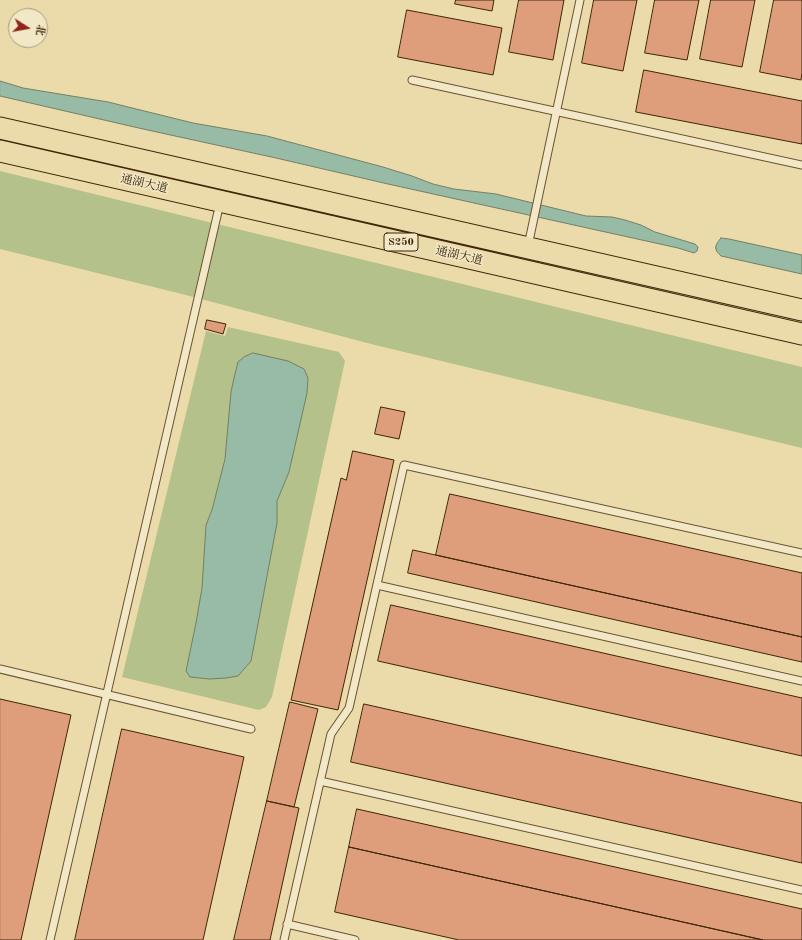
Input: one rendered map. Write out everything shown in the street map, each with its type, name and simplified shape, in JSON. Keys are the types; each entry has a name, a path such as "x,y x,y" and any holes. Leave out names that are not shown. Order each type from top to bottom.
{"main road":[{"name":"通湖大道","path":"0,128 802,310"},
{"name":"通湖大道","path":"0,151 802,334"}],"lane":[{"path":"528,248 580,0"},
{"path":"412,80 802,164"},
{"path":"50,940 220,201"},
{"path":"284,940 331,734 349,708 404,465 802,553"},
{"path":"377,586 802,681"},
{"path":"0,669 251,729"},
{"path":"320,781 802,890"},
{"path":"287,924 355,940"}],"green space":[{"path":"0,171 802,367 802,448 371,344 186,295 0,249"},
{"path":"228,327 339,352 345,361 272,697 266,707 259,710 122,677 206,331 225,336"}],"shaded area":[{"path":"0,81 23,88 108,102 193,123 267,136 383,167 433,184 454,189 496,194 586,216 612,217 625,220 641,225 655,232 695,244 698,247 697,251 694,253 678,248 0,96"},
{"path":"721,238 802,255 802,274 721,256 716,247"},
{"path":"253,353 288,361 304,369 308,378 307,393 289,472 277,501 277,523 251,661 238,676 210,679 190,677 186,671 202,588 206,525 212,510 225,459 231,392 238,362 244,357"}],"building":[{"path":"456,0 494,0 492,11 455,4"},
{"path":"519,0 564,0 553,60 509,52"},
{"path":"594,0 637,0 623,71 582,63"},
{"path":"655,0 699,0 687,60 645,53"},
{"path":"711,0 755,0 742,67 700,59"},
{"path":"774,0 802,0 801,80 760,72"},
{"path":"407,10 502,28 493,75 398,57"},
{"path":"644,70 802,101 802,144 636,112"},
{"path":"207,320 226,324 223,334 205,329"},
{"path":"381,407 405,412 399,439 375,434"},
{"path":"353,451 394,460 338,710 291,700 341,478 346,480"},
{"path":"450,494 802,573 802,637 436,555"},
{"path":"413,550 802,637 802,662 408,573"},
{"path":"391,605 802,698 802,756 378,661"},
{"path":"0,699 71,715 21,940 0,940"},
{"path":"290,702 318,709 294,807 267,801"},
{"path":"364,704 802,803 802,863 351,762"},
{"path":"122,729 244,757 203,940 75,940"},
{"path":"267,801 299,808 270,940 234,940"},
{"path":"357,809 802,909 802,940 763,940 349,847"},
{"path":"349,847 763,940 459,940 335,912"}]}
